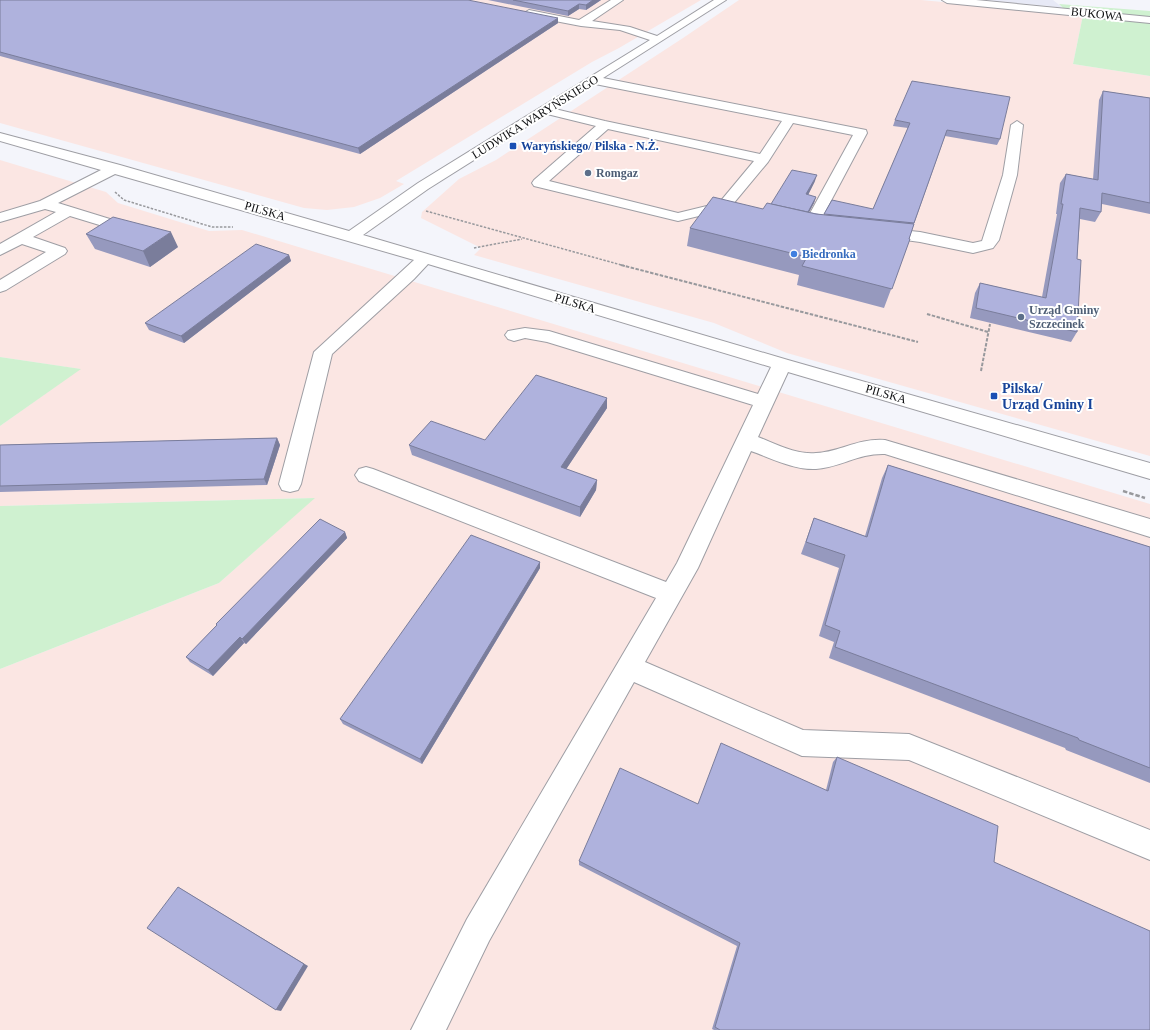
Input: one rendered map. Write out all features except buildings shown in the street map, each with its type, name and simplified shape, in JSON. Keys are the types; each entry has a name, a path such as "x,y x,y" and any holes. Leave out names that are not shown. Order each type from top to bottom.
{"street":[{"path":"581,24 618,0"},
{"name":"LUDWIKA WARYŃSKIEGO","path":"351,236 423,186 721,0"},
{"name":"BUKOWA","path":"947,0 1150,20"},
{"path":"518,11 581,24 597,30 638,39 658,40"},
{"path":"594,80 861,133 811,226"},
{"path":"546,110 605,125 763,159"},
{"path":"724,206 763,159 790,119"},
{"path":"605,125 539,183 678,217 724,206 746,211"},
{"path":"866,232 920,238 973,248 988,245 991,240 1010,175 1017,125"},
{"name":"PILSKA","path":"0,137 115,168 351,236 1150,471"},
{"path":"0,218 45,204 115,168"},
{"path":"45,204 148,235"},
{"path":"0,250 68,211"},
{"path":"797,223 827,228"},
{"path":"0,287 59,251 20,238"},
{"path":"290,484 323,352 408,276 425,258"},
{"path":"514,335 525,333 549,336 764,402"},
{"path":"428,1030 478,930 686,568 782,364"},
{"path":"746,441 801,460 814,461 826,459 864,446 885,447 1150,528"},
{"path":"366,475 671,594"},
{"path":"629,667 802,743 909,747 1150,845"}],"path":[{"path":"421,210 523,239 918,342"},
{"path":"474,248 523,239"},
{"path":"927,314 988,332"},
{"path":"981,371 990,324"}],"shaded area":[{"path":"0,0 701,0 592,62 396,181 404,184 380,198 354,207 327,210 304,208 0,123"},
{"path":"739,0 921,0 1083,15 1073,64 1150,76 1150,456 787,353 714,323 474,255 481,248 421,218 422,212 459,179 496,160"},
{"path":"984,0 1053,0 1063,8 1050,6"},
{"path":"0,160 106,192 118,203 209,231 242,230 1150,504 1150,1030 0,1030 0,669 219,583 314,498 0,506 0,426 80,369 0,357"}],"green space":[{"path":"1059,4 1150,11 1150,17 1063,8"},
{"path":"1083,15 1150,23 1150,76 1073,64"},
{"path":"0,357 81,369 0,426"},
{"path":"315,498 219,583 0,669 0,506"}],"place":[{"name":"Waryńskiego/ Pilska - N.Ż.","path":"513,146"},
{"name":"Romgaz","path":"588,173"},
{"name":"Biedronka","path":"794,254"},
{"name":"Urząd Gminy Szczecinek","path":"1021,317"},
{"name":"Pilska/ Urząd Gminy I","path":"994,396"}]}
